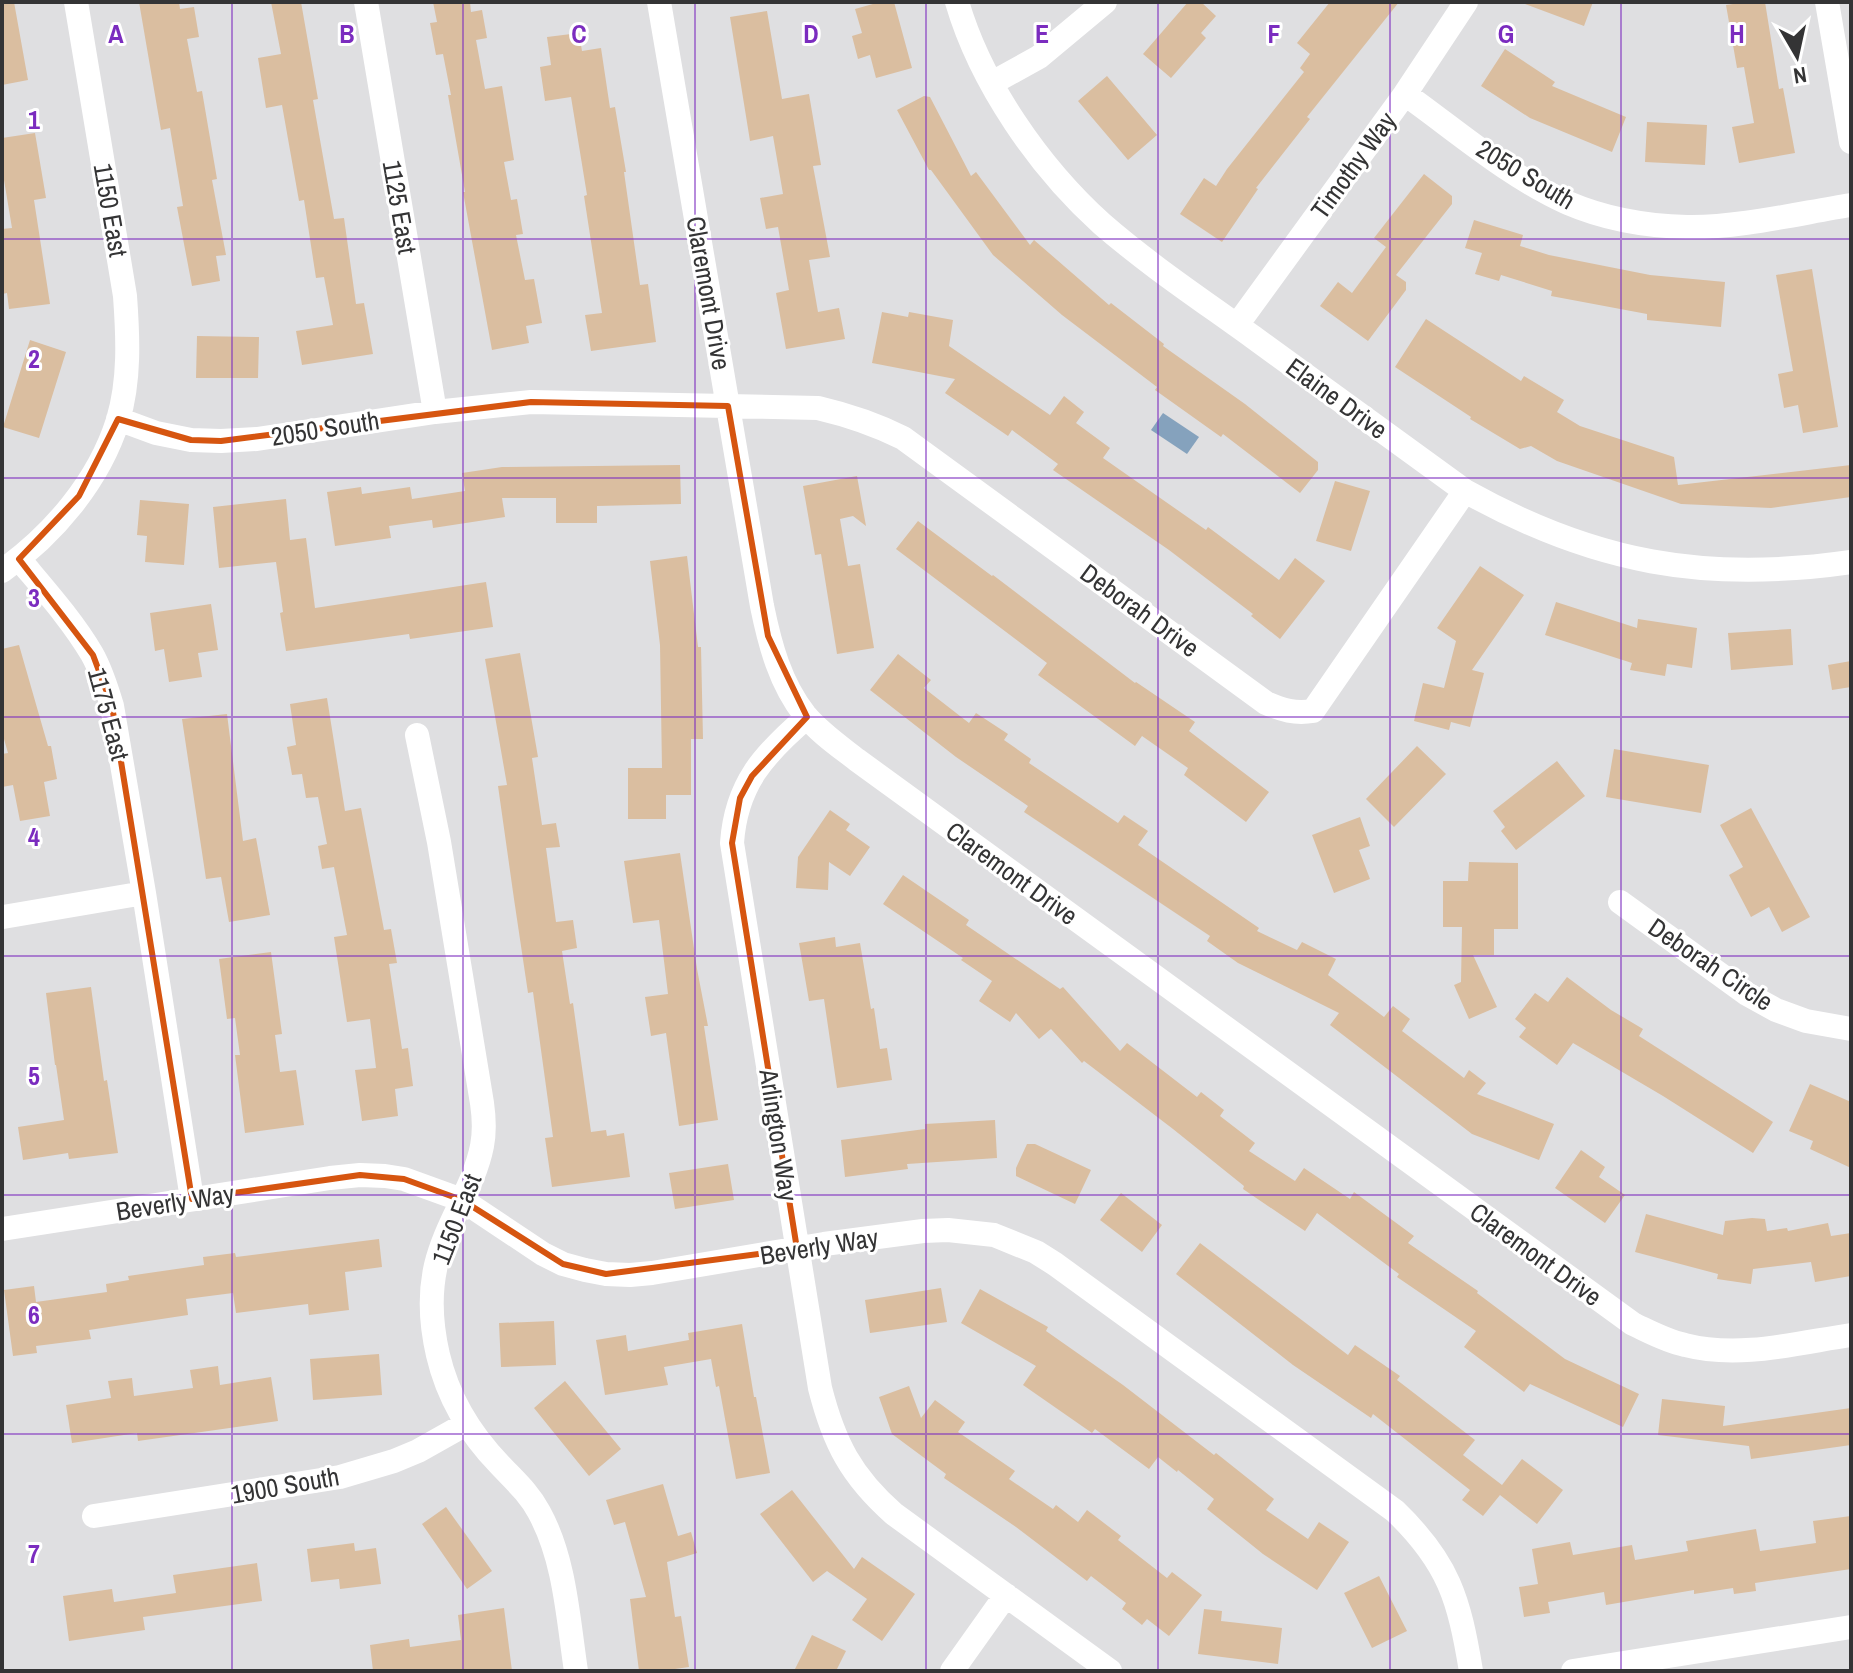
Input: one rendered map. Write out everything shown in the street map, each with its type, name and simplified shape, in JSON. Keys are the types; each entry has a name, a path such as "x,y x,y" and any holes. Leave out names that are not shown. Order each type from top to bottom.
{"street":[{"name":"1150 East","path":"76,2 125,296 128,338 126,379 118,419"},
{"name":"1125 East","path":"366,2 435,412"},
{"name":"Claremont Drive","path":"659,2 768,636 790,693 807,717 857,760 1633,1324 1684,1345 1711,1350 1738,1351 1851,1335"},
{"name":"Elaine Drive","path":"957,2 992,83 1030,144 1075,198 1129,246 1465,491 1547,532 1590,548 1634,559 1735,571 1804,569 1851,562"},
{"path":"992,83 1039,57 1105,2"},
{"name":"Timothy Way","path":"1237,325 1405,94 1466,2"},
{"path":"1827,2 1851,142"},
{"name":"2050 South","path":"1405,94 1534,186 1570,204 1610,217 1650,225 1689,227 1851,205"},
{"name":"2050 South","path":"118,419 156,433 191,440 221,441 257,439 435,412 531,402 728,406"},
{"name":"Deborah Drive","path":"728,406 818,408 877,424 903,438 1266,703 1299,713 1313,711 1465,491"},
{"path":"11,565 42,538 79,496 107,447 118,419"},
{"name":"1175 East","path":"11,565 77,632 93,655 104,681 118,732 192,1199"},
{"name":"Arlington Way","path":"807,717 767,754 752,776 740,798 732,843 820,1388 834,1436 859,1479 894,1514 1110,1671"},
{"name":"1150 East","path":"417,735 439,842 484,1126 482,1147 437,1262 431,1293 432,1321 448,1389 466,1424 521,1487 539,1512 552,1543 562,1577 576,1671"},
{"path":"3,917 144,893"},
{"name":"Deborah Circle","path":"1620,902 1747,994 1776,1010 1806,1021 1851,1029"},
{"name":"Beverly Way","path":"2,1229 360,1175 404,1179 462,1200 543,1254 574,1267 606,1274 652,1273 909,1233 948,1230 994,1235 1036,1252 1395,1511 1436,1557 1450,1584 1460,1613 1471,1671"},
{"name":"1900 South","path":"94,1516 340,1477 418,1451 466,1424"},
{"path":"952,1671 1006,1595"},
{"path":"1573,1671 1851,1627"}],"highlighted area":[{"path":"531,402 728,406 768,636 807,717 752,776 740,798 732,843 797,1249 606,1274 563,1264 462,1200 404,1179 360,1175 192,1199 112,706 93,655 19,559 79,496 118,419 191,440 221,441"}],"water":[{"path":"1163,413 1199,437 1187,454 1151,430"}],"building":[{"path":"2,2 14,2 28,80 2,85"},
{"path":"139,2 179,2 180,9 194,7 199,37 187,39 197,92 202,91 217,179 212,180 226,255 216,256 220,281 192,286 177,207 183,206 170,128 161,130"},
{"path":"271,2 301,2 318,99 313,100 334,219 344,218 356,304 364,303 373,354 302,365 296,331 333,325 324,277 316,278 304,200 299,201 282,105 266,108 258,58 281,54"},
{"path":"433,2 470,2 471,12 482,10 487,38 476,40 485,89 502,86 514,160 504,162 511,200 517,199 523,234 516,235 525,280 534,279 542,323 526,326 529,343 492,350 463,192 448,95 451,95 443,54 436,55 430,23 437,22"},
{"path":"880,2 894,2 912,68 876,78 870,55 858,59 852,36 862,33 855,9"},
{"path":"1188,2 1201,2 1216,16 1201,33 1206,38 1171,78 1143,54"},
{"path":"1330,2 1399,2 1307,117 1310,119 1256,188 1222,242 1180,214 1204,178 1216,186 1304,72 1300,68 1310,54 1297,43"},
{"path":"1525,2 1593,2 1584,26"},
{"path":"1765,2 1779,89 1783,88 1795,153 1739,163 1732,127 1754,123 1744,67 1737,68 1726,5"},
{"path":"767,11 782,99 809,94 821,165 813,166 830,257 809,260 818,312 839,308 845,339 786,349 776,293 789,290 778,227 766,229 760,198 783,194 773,136 750,141 730,17"},
{"path":"579,33 582,51 601,48 610,108 615,107 626,172 640,285 648,284 656,342 591,351 585,315 602,313 571,97 545,101 540,67 551,65 547,37"},
{"path":"1505,49 1555,82 1552,86 1626,117 1612,152 1530,118 1481,86"},
{"path":"1107,76 1157,135 1128,160 1078,101"},
{"path":"924,96 930,97 971,176 976,172 1030,245 1034,240 1109,305 1111,303 1163,346 1245,404 1318,462 1318,470 1300,493 1223,434 1221,437 1155,390 1157,387 1062,315 993,255 929,170 897,110"},
{"path":"1647,122 1707,125 1705,165 1645,162"},
{"path":"35,133 46,198 34,200 50,304 9,309 7,293 2,294 2,229 12,228 2,168 2,138"},
{"path":"1424,174 1452,196 1452,204 1396,275 1406,282 1406,290 1368,341 1320,306 1338,282 1352,293 1386,247 1374,238"},
{"path":"1474,220 1523,235 1520,246 1549,255 1650,275 1725,282 1721,327 1647,320 1647,314 1551,296 1552,291 1501,275 1499,281 1475,274 1482,253 1465,248"},
{"path":"1812,269 1838,427 1803,433 1798,405 1784,408 1778,374 1793,371 1776,275"},
{"path":"882,312 908,317 909,312 953,320 949,346 1050,415 1064,396 1084,412 1076,423 1110,448 1103,458 1206,530 1208,527 1279,580 1295,558 1325,581 1280,639 1251,616 1253,614 1169,550 1053,470 1058,464 1012,430 1008,436 945,393 955,379 872,363"},
{"path":"1426,319 1521,381 1524,376 1564,400 1557,412 1580,426 1674,457 1678,485 1851,465 1851,497 1771,508 1681,504 1557,461 1531,446 1520,449 1395,367"},
{"path":"197,336 259,337 258,378 196,378"},
{"path":"30,340 66,352 39,438 3,427"},
{"path":"680,465 681,504 597,506 597,523 556,523 556,498 502,498 505,517 433,528 432,520 389,526 391,538 335,546 327,492 361,487 362,494 410,487 412,499 465,491 462,473 502,467"},
{"path":"857,476 866,526 853,516 840,519 848,566 860,564 874,648 837,654 821,554 815,555 803,486"},
{"path":"1335,481 1370,491 1351,551 1316,541"},
{"path":"286,499 290,540 306,538 315,608 486,582 493,627 410,639 409,634 286,651 276,562 219,568 213,507"},
{"path":"140,500 189,504 184,565 145,562 147,536 137,535"},
{"path":"918,521 1135,683 1195,722 1189,731 1269,792 1246,822 1184,775 1188,768 1142,736 1135,746 1038,675 1047,663 896,549"},
{"path":"687,556 698,647 701,647 703,739 691,739 691,795 666,795 666,819 628,819 628,768 662,768 660,645 650,561"},
{"path":"1480,566 1524,595 1472,670 1484,673 1470,727 1451,722 1449,730 1414,721 1423,683 1444,688 1456,641 1437,628"},
{"path":"1556,602 1637,628 1638,619 1697,628 1692,668 1667,664 1665,676 1630,670 1632,663 1545,635"},
{"path":"211,604 218,650 198,653 202,677 169,682 164,649 155,651 150,613"},
{"path":"1791,629 1793,665 1731,670 1728,633"},
{"path":"19,645 48,746 51,746 57,779 44,782 50,816 20,821 13,785 2,787 2,754 8,753 2,732 2,649"},
{"path":"520,653 538,757 532,758 542,825 556,823 560,847 546,848 556,922 573,920 577,948 562,951 570,1004 573,1003 591,1132 606,1130 607,1136 624,1133 630,1177 552,1187 545,1138 553,1137 533,992 528,993 514,899 498,786 507,785 485,659"},
{"path":"898,654 931,680 924,688 969,723 976,713 1008,734 1004,740 1031,759 1029,763 1118,823 1124,815 1148,831 1138,845 1259,928 1257,931 1297,950 1302,942 1336,959 1328,975 1384,1017 1393,1006 1410,1019 1402,1031 1464,1078 1469,1070 1486,1083 1477,1094 1554,1124 1539,1160 1472,1134 1330,1025 1339,1013 1238,963 1207,941 1210,936 1024,812 1028,806 956,757 870,690"},
{"path":"1851,661 1851,687 1832,690 1828,665"},
{"path":"327,698 345,811 361,808 384,930 391,929 397,963 389,964 402,1049 408,1048 413,1086 395,1089 398,1116 362,1121 355,1070 376,1068 370,1019 347,1022 334,937 347,935 334,867 322,869 318,846 327,844 318,797 306,798 302,774 292,775 287,747 296,745 290,704"},
{"path":"227,714 243,841 256,838 270,915 229,922 221,877 206,879 182,719"},
{"path":"1417,746 1446,774 1394,827 1366,799"},
{"path":"1614,749 1709,765 1701,813 1606,797"},
{"path":"1557,761 1585,796 1516,850 1501,831 1505,827 1493,811"},
{"path":"1751,808 1810,917 1782,932 1769,907 1751,917 1729,875 1743,867 1720,825"},
{"path":"830,810 850,824 846,830 870,847 850,876 829,862 828,890 796,888 798,857"},
{"path":"1360,817 1370,846 1359,850 1370,879 1334,893 1312,835"},
{"path":"680,853 708,1026 704,1026 718,1120 679,1126 666,1033 651,1036 645,997 668,994 659,920 633,923 624,861"},
{"path":"1469,862 1518,863 1518,929 1494,929 1494,955 1473,955 1497,1007 1469,1019 1454,985 1461,982 1462,927 1443,927 1443,881 1468,881"},
{"path":"903,875 969,920 966,925 1060,989 1063,987 1120,1051 1127,1043 1197,1097 1201,1092 1224,1110 1220,1116 1255,1143 1249,1151 1295,1181 1304,1168 1350,1199 1354,1192 1414,1236 1408,1243 1478,1291 1565,1359 1639,1394 1623,1427 1530,1384 1524,1392 1464,1347 1476,1331 1397,1277 1399,1274 1317,1213 1305,1231 1243,1189 1244,1186 1173,1129 1084,1061 1082,1063 1051,1029 1039,1039 1016,1013 1010,1022 979,1001 992,981 883,904"},
{"path":"835,937 836,947 860,943 880,1049 887,1048 892,1080 837,1088 824,999 809,1001 799,943"},
{"path":"271,952 282,1034 275,1035 280,1072 296,1070 304,1125 245,1133 235,1055 240,1055 235,1018 227,1019 219,959"},
{"path":"1567,977 1643,1029 1639,1036 1773,1122 1753,1153 1573,1043 1557,1065 1519,1037 1526,1028 1515,1019 1535,993 1548,1002"},
{"path":"91,987 118,1153 69,1159 68,1153 23,1160 18,1127 64,1120 46,993"},
{"path":"1810,1084 1851,1102 1851,1168 1810,1149 1813,1141 1789,1131"},
{"path":"995,1120 997,1158 907,1164 908,1169 845,1177 841,1140 925,1129 925,1124"},
{"path":"1027,1144 1035,1144 1091,1170 1075,1204 1016,1176 1016,1168"},
{"path":"1581,1150 1605,1167 1599,1177 1625,1195 1605,1223 1555,1188"},
{"path":"728,1164 734,1200 675,1209 669,1173"},
{"path":"1121,1193 1162,1225 1142,1252 1100,1220"},
{"path":"1646,1214 1723,1235 1725,1221 1765,1219 1767,1231 1787,1228 1788,1231 1828,1223 1831,1236 1851,1233 1851,1276 1815,1282 1811,1262 1753,1269 1751,1284 1717,1279 1718,1274 1635,1252"},
{"path":"379,1239 382,1267 345,1272 349,1310 309,1315 308,1304 236,1313 233,1293 186,1299 188,1315 89,1330 91,1339 36,1346 37,1353 13,1356 4,1290 34,1286 36,1302 107,1292 106,1284 129,1280 128,1276 204,1265 203,1257 235,1253 236,1257"},
{"path":"1200,1243 1348,1355 1355,1345 1400,1376 1397,1380 1475,1440 1463,1455 1502,1485 1522,1459 1563,1490 1537,1524 1500,1495 1483,1516 1462,1500 1470,1490 1373,1414 1371,1418 1293,1365 1176,1274"},
{"path":"941,1288 947,1322 870,1333 865,1300"},
{"path":"980,1289 1048,1327 1046,1331 1214,1455 1216,1453 1274,1499 1266,1510 1308,1539 1319,1522 1349,1542 1317,1590 1263,1554 1207,1509 1214,1499 1178,1470 1158,1457 1149,1469 1095,1429 1092,1433 1023,1385 1036,1366 961,1323"},
{"path":"554,1321 556,1365 501,1367 499,1323"},
{"path":"742,1324 770,1473 736,1479 711,1359 664,1367 668,1385 605,1395 596,1340 626,1335 628,1351 689,1340 688,1333"},
{"path":"379,1354 382,1395 313,1400 310,1359"},
{"path":"218,1366 220,1385 271,1377 278,1421 138,1441 137,1433 72,1443 66,1405 111,1398 108,1381 132,1378 134,1396 193,1388 190,1370"},
{"path":"565,1381 621,1449 589,1476 534,1408"},
{"path":"909,1386 921,1418 935,1400 965,1422 958,1432 1015,1471 1009,1479 1053,1509 1056,1505 1078,1522 1087,1510 1121,1536 1118,1540 1167,1578 1172,1572 1202,1595 1169,1636 1147,1619 1142,1625 1122,1609 1126,1603 1091,1576 1087,1581 944,1478 946,1474 892,1434 879,1397"},
{"path":"1662,1399 1725,1406 1723,1426 1851,1408 1851,1445 1751,1459 1749,1446 1658,1435"},
{"path":"663,1484 678,1536 691,1532 697,1553 667,1562 675,1617 681,1616 689,1667 639,1671 630,1599 646,1597 625,1522 614,1525 606,1500"},
{"path":"792,1490 854,1569 862,1557 915,1594 882,1641 852,1620 867,1599 827,1571 813,1582 760,1514"},
{"path":"446,1507 492,1571 467,1589 422,1524"},
{"path":"1851,1516 1851,1569 1755,1583 1756,1591 1734,1594 1733,1588 1694,1594 1694,1590 1606,1605 1604,1592 1548,1602 1550,1613 1524,1617 1519,1587 1538,1584 1532,1549 1570,1542 1573,1555 1632,1545 1635,1560 1688,1551 1686,1541 1756,1529 1760,1551 1816,1543 1813,1521"},
{"path":"354,1543 355,1551 376,1548 381,1584 340,1589 339,1579 311,1582 307,1549"},
{"path":"257,1563 262,1601 143,1617 145,1630 69,1641 63,1596 112,1589 114,1602 176,1593 173,1575"},
{"path":"1379,1576 1407,1631 1372,1648 1344,1593"},
{"path":"504,1608 512,1671 373,1671 370,1645 409,1639 410,1647 461,1640 458,1615"},
{"path":"1204,1609 1222,1611 1221,1621 1282,1628 1278,1664 1198,1654"},
{"path":"812,1635 846,1651 836,1671 794,1671"}]}
